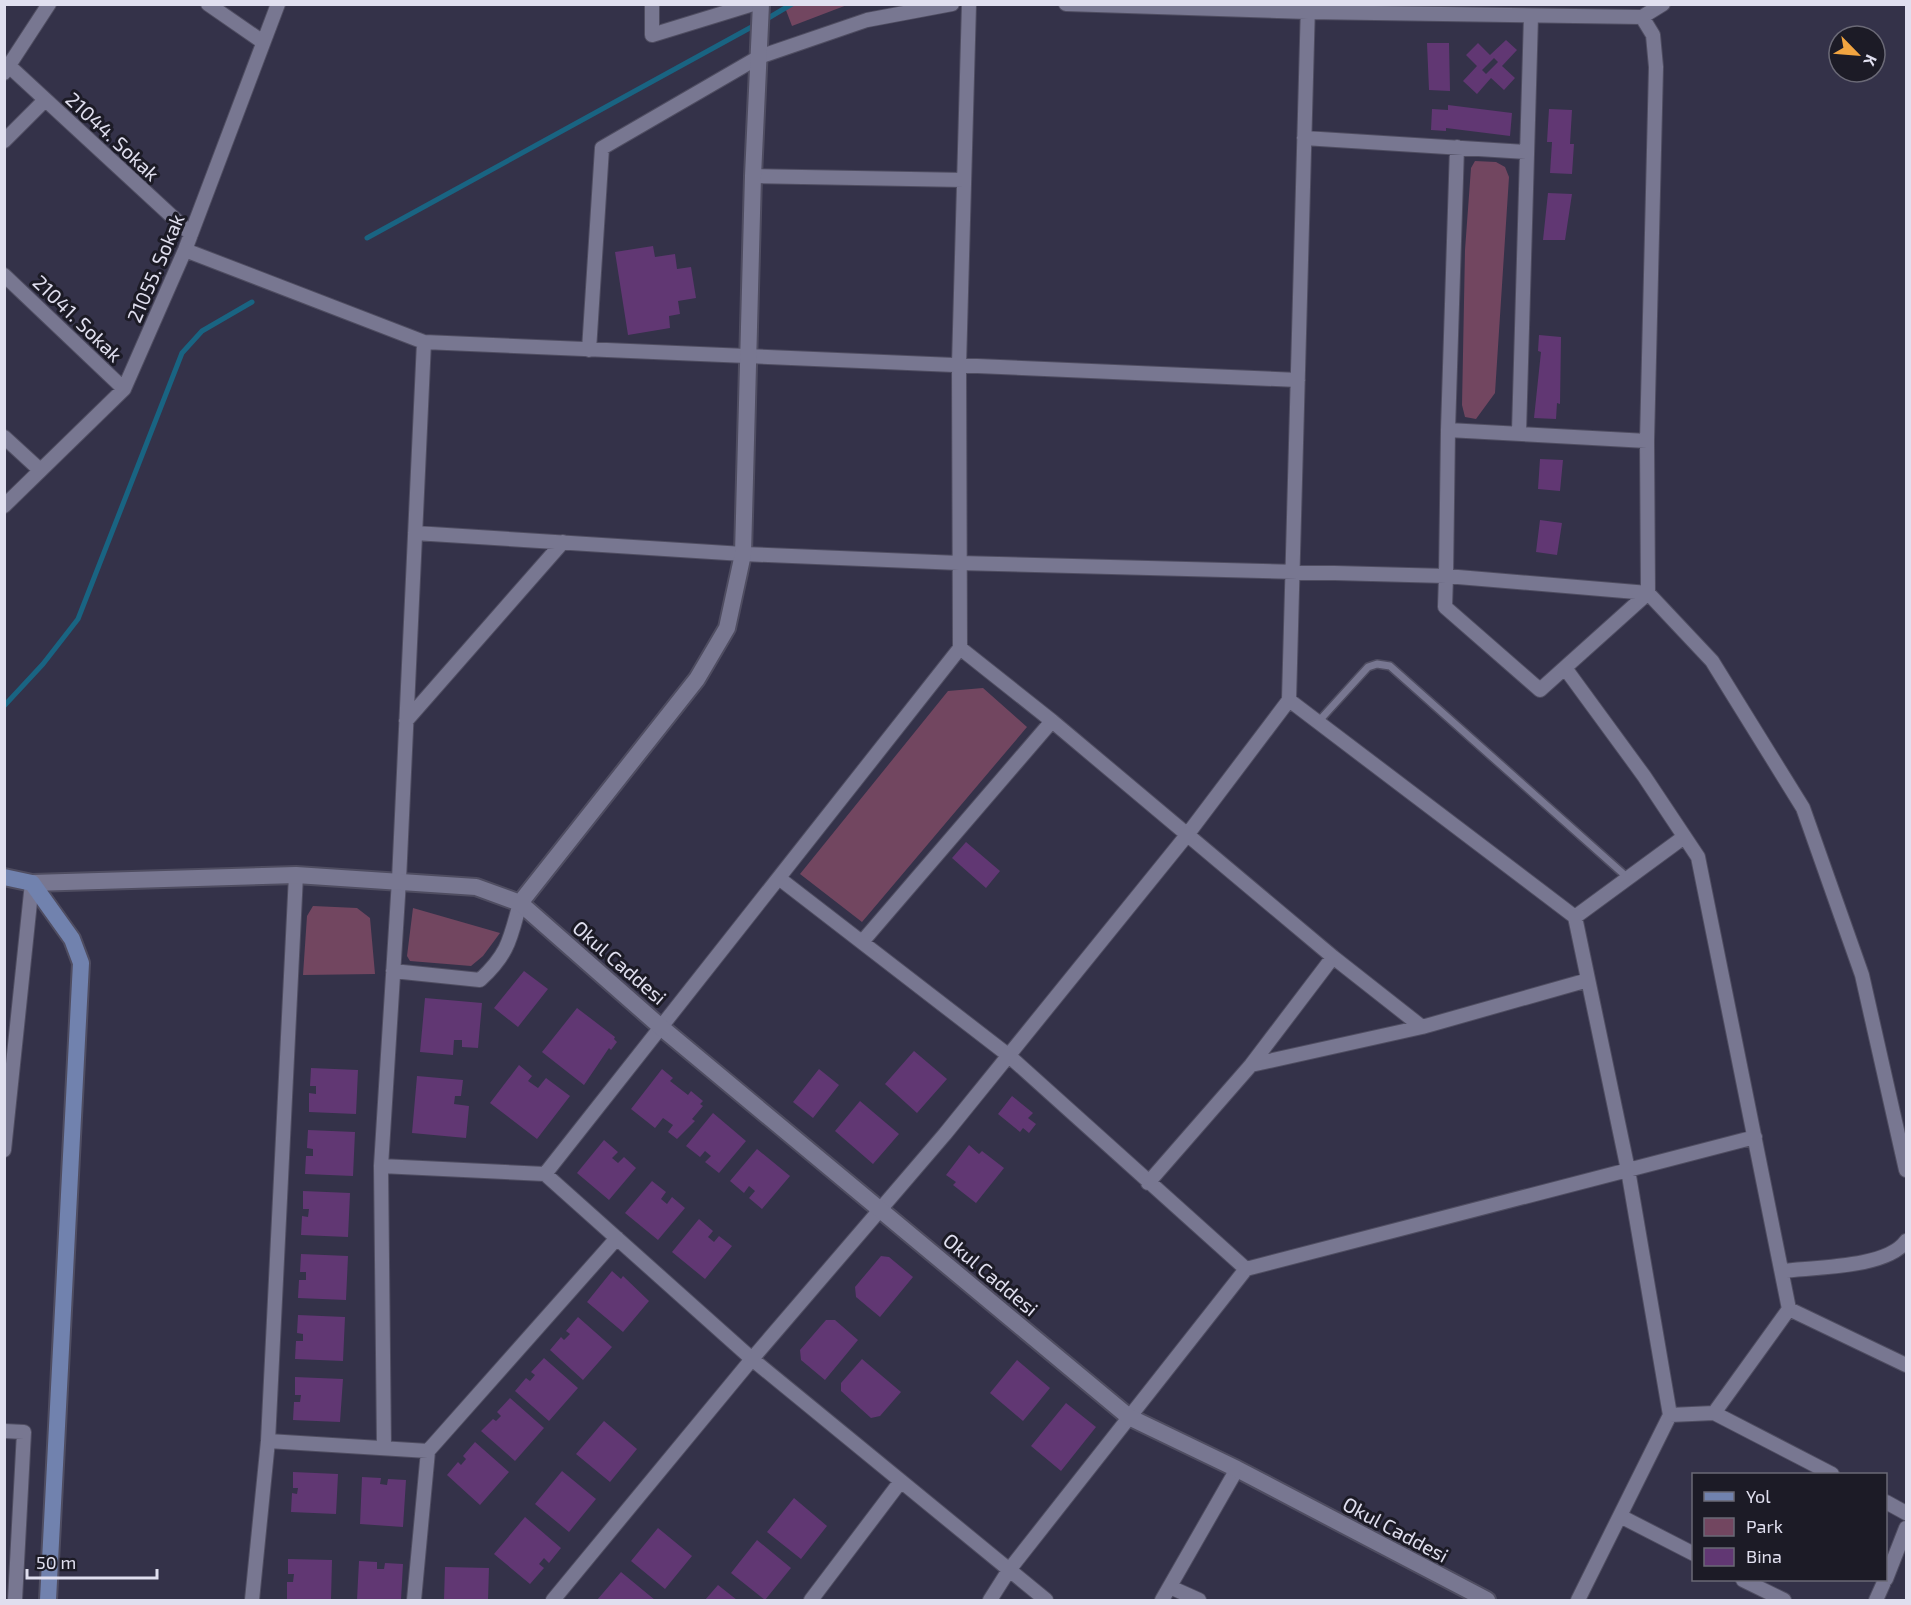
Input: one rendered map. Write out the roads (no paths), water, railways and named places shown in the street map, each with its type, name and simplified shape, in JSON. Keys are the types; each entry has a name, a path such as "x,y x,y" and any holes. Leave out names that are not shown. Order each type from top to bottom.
{"main road":[{"path":"4,877 32,883 72,939 81,963 48,1600"},
{"path":"4,889 32,883"}],"street":[{"path":"7,70 49,4"},
{"path":"208,4 263,42"},
{"name":"21055. Sokak","path":"4,506 124,389 185,250 278,4"},
{"path":"652,4 652,34 753,4"},
{"path":"393,971 480,980 507,950 520,903 697,679 727,628 743,554 753,176 761,4"},
{"path":"589,350 602,148 759,48 867,20 952,4"},
{"path":"545,1174 960,648 959,365 969,4"},
{"path":"1066,4 1642,17 1663,4"},
{"path":"553,1600 1008,1055 1186,835 1288,700 1294,570 1308,8"},
{"path":"1519,432 1531,16"},
{"path":"1456,147 1445,607 1540,690 1648,593 1647,441 1656,67 1653,35 1642,17"},
{"name":"21044. Sokak","path":"7,70 45,100 191,234"},
{"path":"4,141 45,100"},
{"path":"1304,138 1527,152"},
{"path":"753,176 964,180"},
{"path":"185,250 424,342 1298,380"},
{"name":"21041. Sokak","path":"4,275 124,389"},
{"path":"384,1448 381,1166 399,880 424,342"},
{"path":"1448,430 1519,432 1647,441"},
{"path":"4,437 40,470"},
{"path":"415,533 743,554 959,563 1294,570 1446,576 1648,593 1712,661 1803,808 1862,975 1906,1170"},
{"path":"406,722 563,542"},
{"path":"960,648 1052,721 1333,957 1422,1027"},
{"path":"1564,668 1698,857 1782,1271 1789,1309 1714,1413"},
{"path":"1288,700 1575,917 1628,1170 1670,1415 1578,1600"},
{"path":"862,942 1052,721"},
{"path":"1575,917 1684,837"},
{"path":"4,1150 32,883 296,875 399,880 476,887 520,903"},
{"path":"252,1600 268,1441 296,875"},
{"path":"780,879 1008,1055 1246,1269"},
{"name":"Okul Caddesi","path":"520,903 662,1028 1129,1417 1237,1468 1487,1600"},
{"path":"1148,1183 1251,1065 1333,957"},
{"path":"1251,1065 1422,1027 1588,980"},
{"path":"990,1600 1009,1570 1246,1269 1755,1137"},
{"path":"381,1166 545,1174 752,1359 1046,1600"},
{"path":"414,1600 428,1451 617,1238"},
{"path":"1782,1271 1876,1260 1900,1249 1906,1240"},
{"path":"1789,1309 1906,1365"},
{"path":"1670,1415 1714,1413 1830,1473"},
{"path":"4,1431 24,1432 15,1600"},
{"path":"268,1441 428,1451"},
{"path":"1162,1600 1237,1468"},
{"path":"811,1600 901,1481"},
{"path":"1887,1503 1906,1513"},
{"path":"1620,1516 1692,1553"},
{"path":"1887,1574 1906,1528"},
{"path":"1745,1581 1784,1600"},
{"path":"1876,1600 1884,1581"},
{"path":"1170,1587 1199,1600"}],"lane":[{"path":"1318,722 1368,667 1377,664 1390,666 1628,878"}],"waterway":[{"path":"765,20 792,4"},
{"path":"367,238 757,24"},
{"path":"4,706 43,664 78,619 182,353 202,331 252,302"}]}
